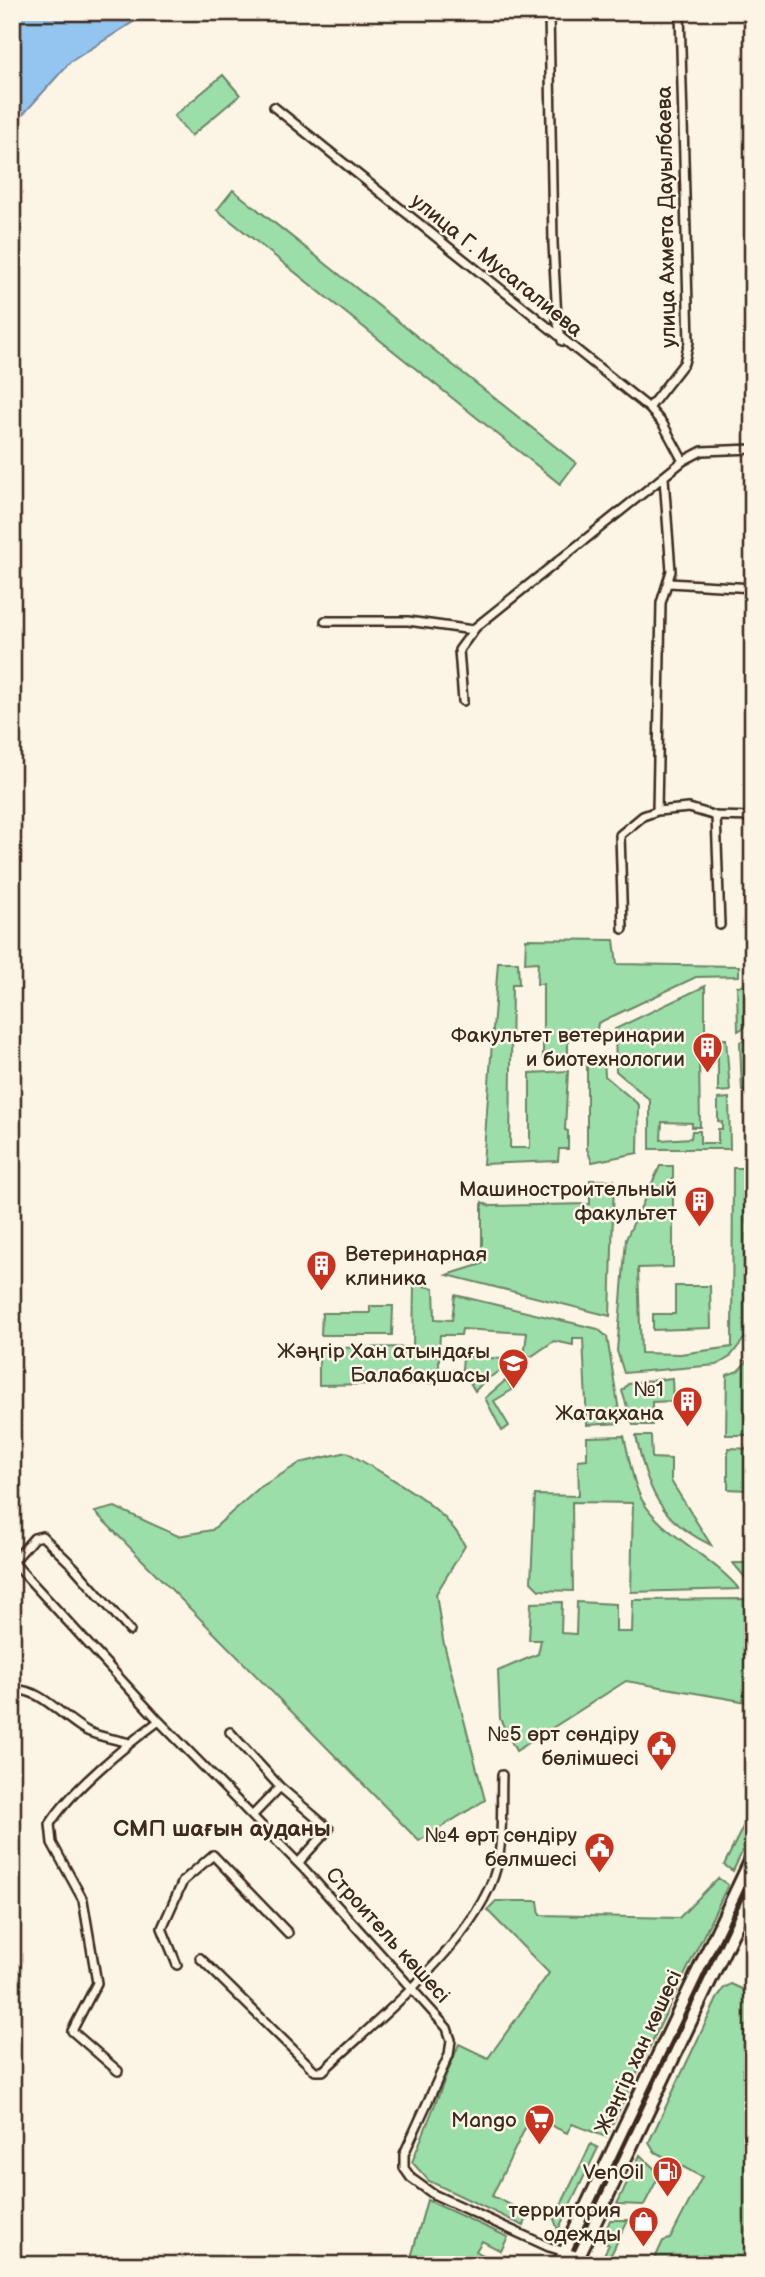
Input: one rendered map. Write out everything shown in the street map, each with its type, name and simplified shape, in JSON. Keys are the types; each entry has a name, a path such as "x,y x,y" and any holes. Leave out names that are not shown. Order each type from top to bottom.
{"main road":[{"name":"Жәңгір хан көшесі","path":"558,2265 753,1855"},
{"name":"Жәңгір хан көшесі","path":"577,2260 753,1891"}],"street":[{"path":"549,12 553,243 557,319 562,341"},
{"name":"улица Ахмета Дауылбаева","path":"649,408 684,363 689,342 680,12"},
{"name":"улица Г. Мусагалиева","path":"274,107 562,341 649,408 663,424 683,461"},
{"path":"463,701 459,650 473,630 683,461 702,451 753,449"},
{"path":"657,811 661,603 671,571 664,478"},
{"path":"669,583 753,587"},
{"path":"325,621 408,621 473,630"},
{"path":"623,929 620,835 643,816 657,811 689,808 716,816 753,817"},
{"path":"716,816 720,925"},
{"path":"13,1563 34,1538 42,1536 73,1566 130,1631"},
{"name":"Строитель көшесі","path":"13,1563 159,1721 298,1863 447,2028 451,2039 449,2055 404,2154 404,2168 417,2185 549,2247 565,2251"},
{"path":"12,1690 25,1689 35,1693 89,1732 129,1743"},
{"path":"118,2071 72,2031 97,1983 83,1900 51,1843 50,1824 129,1743 159,1721"},
{"path":"230,1732 279,1787 329,1829 298,1863"},
{"path":"200,1958 319,2073 463,1933 482,1906 499,1857 502,1775"},
{"path":"252,1816 279,1787"},
{"path":"177,1965 162,1928 183,1881 213,1855 288,1933"},
{"path":"565,2251 577,2260"}],"green space":[{"path":"223,75 240,95 191,136 174,116"},
{"path":"233,190 576,463 560,484 217,210"},
{"path":"526,939 614,940 617,964 739,966 739,976 696,977 598,1023 596,1036 568,1039 568,1055 543,1058 543,984 537,984 538,962 525,963"},
{"path":"498,962 518,962 519,984 512,984 510,1148 530,1148 530,1073 568,1071 565,1130 568,1131 568,1149 559,1149 558,1161 483,1164"},
{"path":"753,985 753,1022 738,1031 737,986"},
{"path":"705,986 705,1033 700,1033 699,1047 695,1048 695,1056 699,1057 700,1127 692,1127 692,1123 662,1122 661,1140 691,1138 692,1131 700,1131 700,1143 718,1143 718,1129 722,1129 722,1122 718,1121 718,1099 729,1098 730,1149 650,1149 650,1100 616,1071 615,1029"},
{"path":"753,1036 753,1091 742,1091 740,1042"},
{"path":"718,1039 726,1039 730,1091 718,1092"},
{"path":"587,1056 604,1056 605,1076 639,1105 638,1153 592,1162 587,1149"},
{"path":"660,1166 673,1166 673,1267 638,1268 641,1353 680,1354 732,1347 733,1168 753,1168 753,1327 730,1357 717,1365 624,1373 617,1351 626,1239"},
{"path":"590,1180 614,1180 610,1316 447,1275 482,1264 482,1202 490,1206 590,1204"},
{"path":"414,1284 434,1288 435,1319 452,1320 455,1295 598,1329 607,1337 621,1423 587,1425 583,1338 573,1338 573,1345 554,1341 532,1356 524,1356 527,1333 462,1329 461,1335 440,1335 439,1350 458,1351 459,1354 439,1355 439,1370 457,1370 437,1383 319,1385 319,1354 323,1348 413,1347"},
{"path":"675,1286 710,1286 711,1328 653,1330 653,1314 675,1314"},
{"path":"370,1306 393,1306 392,1335 321,1335 322,1313 370,1313"},
{"path":"753,1355 753,1435 726,1435 727,1375 738,1371"},
{"path":"463,1356 519,1360 485,1380 475,1391 462,1369"},
{"path":"672,1378 673,1401 652,1402 652,1425 633,1425 622,1391 628,1384"},
{"path":"506,1380 512,1390 494,1401 509,1426 502,1431 485,1398"},
{"path":"624,1436 636,1485 651,1512 661,1524 715,1566 739,1589 631,1592 633,1503 572,1502 573,1591 539,1590 531,1582 535,1495 579,1496 578,1460 587,1459 587,1437"},
{"path":"636,1436 651,1436 652,1458 671,1459 671,1481 711,1545 679,1525 658,1501 645,1472"},
{"path":"728,1448 753,1449 753,1587 733,1563 747,1563 747,1490 728,1489"},
{"path":"347,1452 429,1504 455,1530 465,1546 436,1594 443,1640 485,1800 419,1841 95,1512 115,1507 178,1536 212,1530 259,1488 300,1463"},
{"path":"745,1599 753,1605 753,1703 626,1681 516,1751 500,1719 498,1671 538,1654 541,1640 529,1640 531,1603 562,1602 561,1633 576,1634 577,1602 616,1604 616,1632 632,1632 633,1600"},
{"path":"753,1807 753,1829 733,1871 724,1865"},
{"path":"718,1878 728,1885 606,2137 572,2124 567,2133 531,2116 492,2196 528,2213 524,2226 429,2181 412,2162 459,2044 488,2058 549,1973 487,1910 496,1901 538,1901 540,1915 679,1918"},
{"path":"731,1984 753,1994 753,2265 652,2265 663,2241 670,2239 702,2177 655,2152 649,2142 717,1999 723,1989"},
{"path":"685,2013 689,2015 577,2249 573,2247"},
{"path":"591,2144 598,2148 558,2230 554,2219"},
{"path":"640,2155 660,2174 644,2205 617,2204"},
{"path":"427,2200 508,2237 501,2251 482,2241 476,2251 495,2262 494,2265 409,2265"},
{"path":"610,2220 628,2220 607,2263 601,2260 609,2245 601,2241"}],"water":[{"path":"12,12 149,12 70,62 12,127"}],"place":[{"name":"Факультет ветеринарии и биотехнологии","path":"708,1074"},
{"name":"Машиностроительный факультет","path":"700,1228"},
{"name":"Ветеринарная клиника","path":"322,1293"},
{"name":"Жәңгір Хан атындағы Балабақшасы","path":"513,1390"},
{"name":"№1 Жатақхана","path":"687,1428"},
{"name":"№5 өрт сөндіру бөлімшесі","path":"662,1773"},
{"name":"№4 өрт сөндіру бөлмшесі","path":"600,1874"},
{"name":"Mango","path":"540,2147"},
{"name":"VenOil","path":"667,2199"},
{"name":"территория одежды","path":"644,2249"}],"district":[{"name":"СМП шағын ауданы","path":"222,1828"}]}
